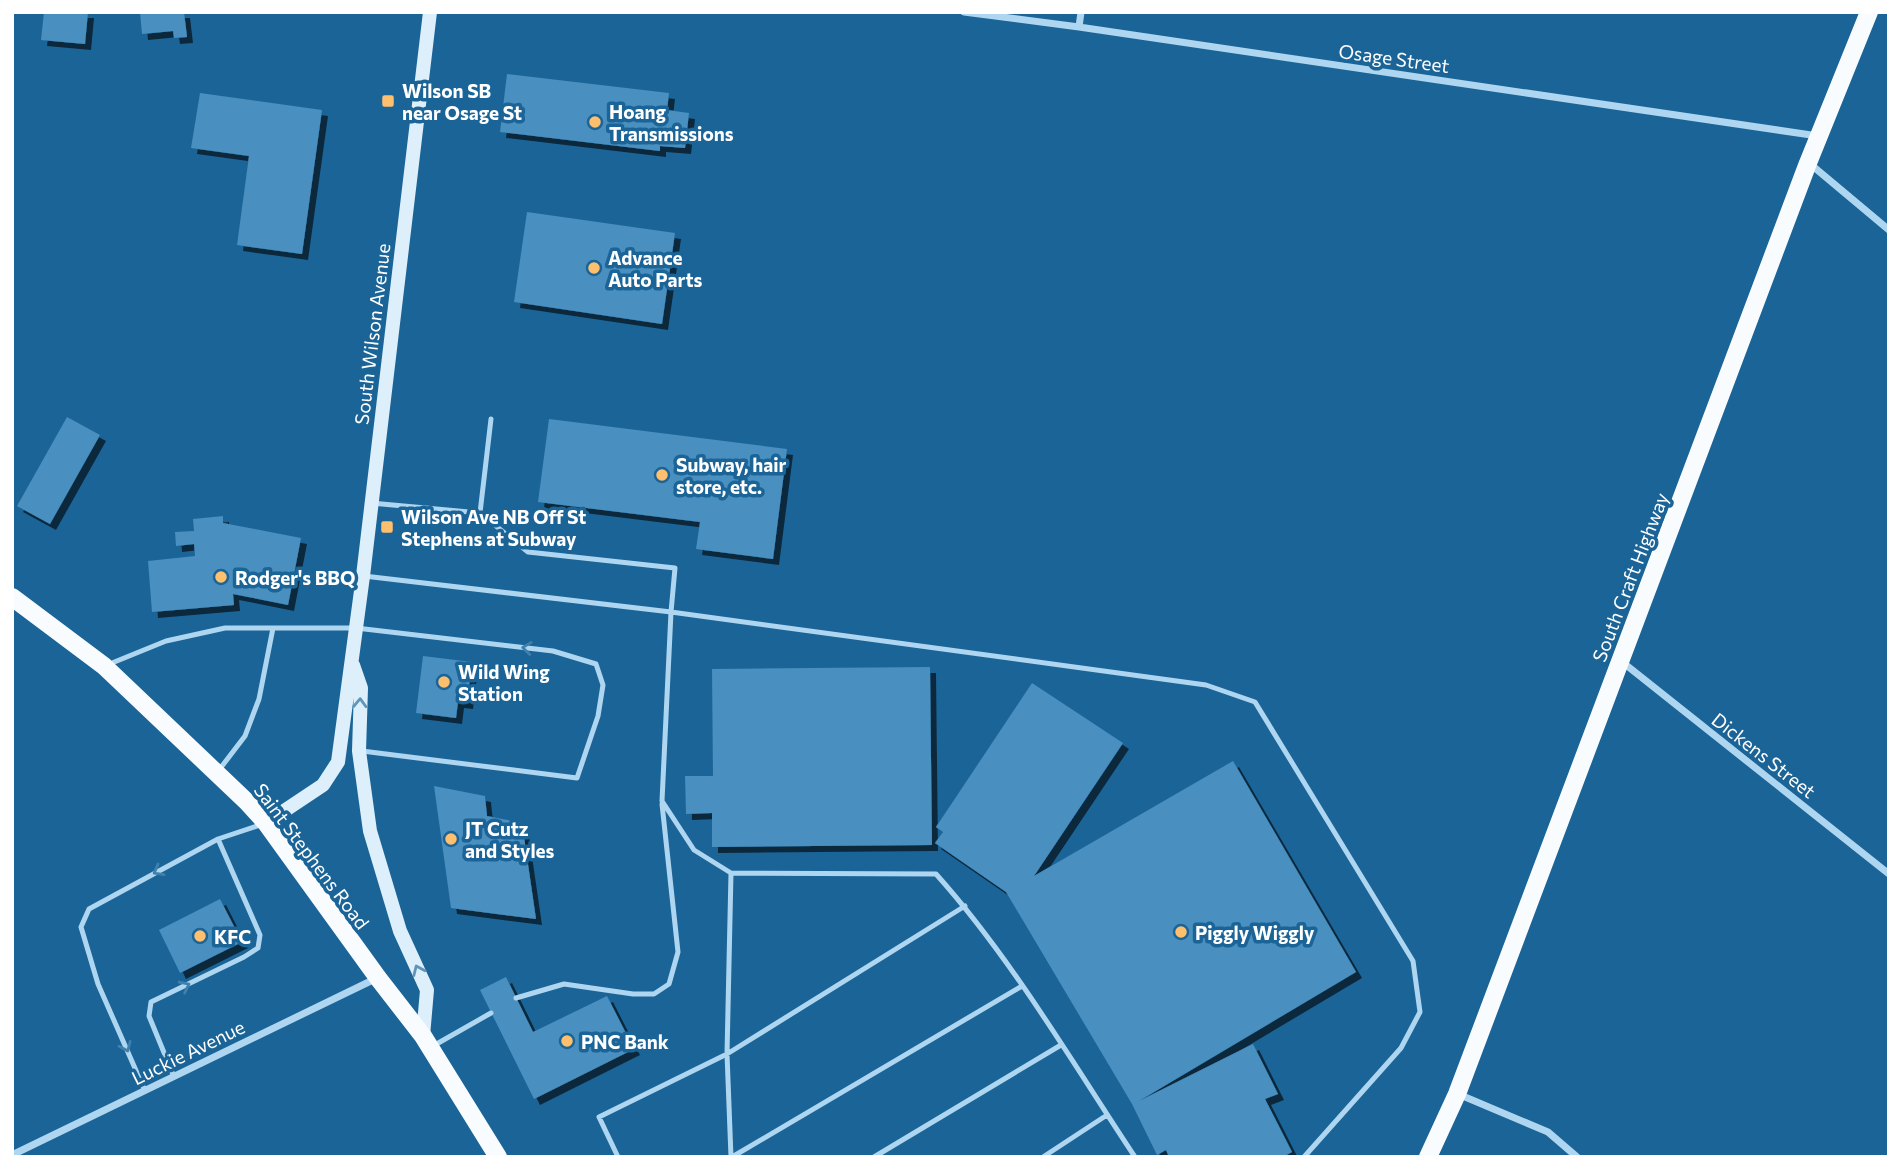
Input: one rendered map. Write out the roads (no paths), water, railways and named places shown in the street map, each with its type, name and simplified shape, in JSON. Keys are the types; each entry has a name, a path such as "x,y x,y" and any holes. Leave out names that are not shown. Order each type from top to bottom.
{"main road":[{"name":"South Wilson Avenue","path":"266,823 323,785 338,762 363,576 430,12"},
{"name":"South Craft Highway","path":"1429,1157 1457,1094 1808,163 1869,12"},
{"name":"Saint Stephens Road","path":"12,597 104,666 266,823 426,1042 498,1157"},
{"name":"South Wilson Avenue","path":"352,660 360,688 359,751 370,831 400,931 427,990 426,1042"}],"street":[{"name":"Osage Street","path":"964,12 1819,136"},
{"path":"1079,27 1081,12"},
{"path":"1808,163 1889,230"},
{"name":"Dickens Street","path":"1620,661 1889,874"},
{"name":"Luckie Avenue","path":"12,1155 378,978"},
{"path":"1457,1094 1548,1132 1577,1157"}],"lane":[{"path":"480,513 491,419"},
{"path":"371,503 480,513 528,552 675,568 662,801 678,952 669,984 654,994 633,994 564,984 516,998"},
{"path":"363,576 671,612 1206,685 1255,702 1413,961 1420,1012 1401,1048 1304,1157"},
{"path":"104,666 166,641 225,628 356,628 553,651 596,664 603,685 598,716 577,778 359,751"},
{"path":"217,773 245,736 260,699 273,628"},
{"path":"662,801 694,850 732,873 936,874 965,906 1022,986 1135,1157"},
{"path":"145,1091 98,984 80,927 89,909 218,839 266,823"},
{"path":"174,1077 149,1016 151,1002 258,948 260,935 218,839"},
{"path":"732,873 727,1054 731,1157 1022,986"},
{"path":"618,1157 599,1117 727,1054 965,906"},
{"path":"426,1042 491,1013"},
{"path":"874,1157 1061,1045"},
{"path":"1043,1157 1107,1115"}],"place":[{"name":"Wilson SB near Osage St","path":"388,101"},
{"name":"Hoang Transmissions","path":"595,122"},
{"name":"Advance Auto Parts","path":"594,268"},
{"name":"Subway, hair store, etc.","path":"662,475"},
{"name":"Wilson Ave NB Off St Stephens at Subway","path":"387,527"},
{"name":"Rodger's BBQ","path":"221,577"},
{"name":"Wild Wing Station","path":"444,682"},
{"name":"JT Cutz and Styles","path":"451,839"},
{"name":"Piggly Wiggly","path":"1181,932"},
{"name":"KFC","path":"200,936"},
{"name":"PNC Bank","path":"567,1041"}]}
